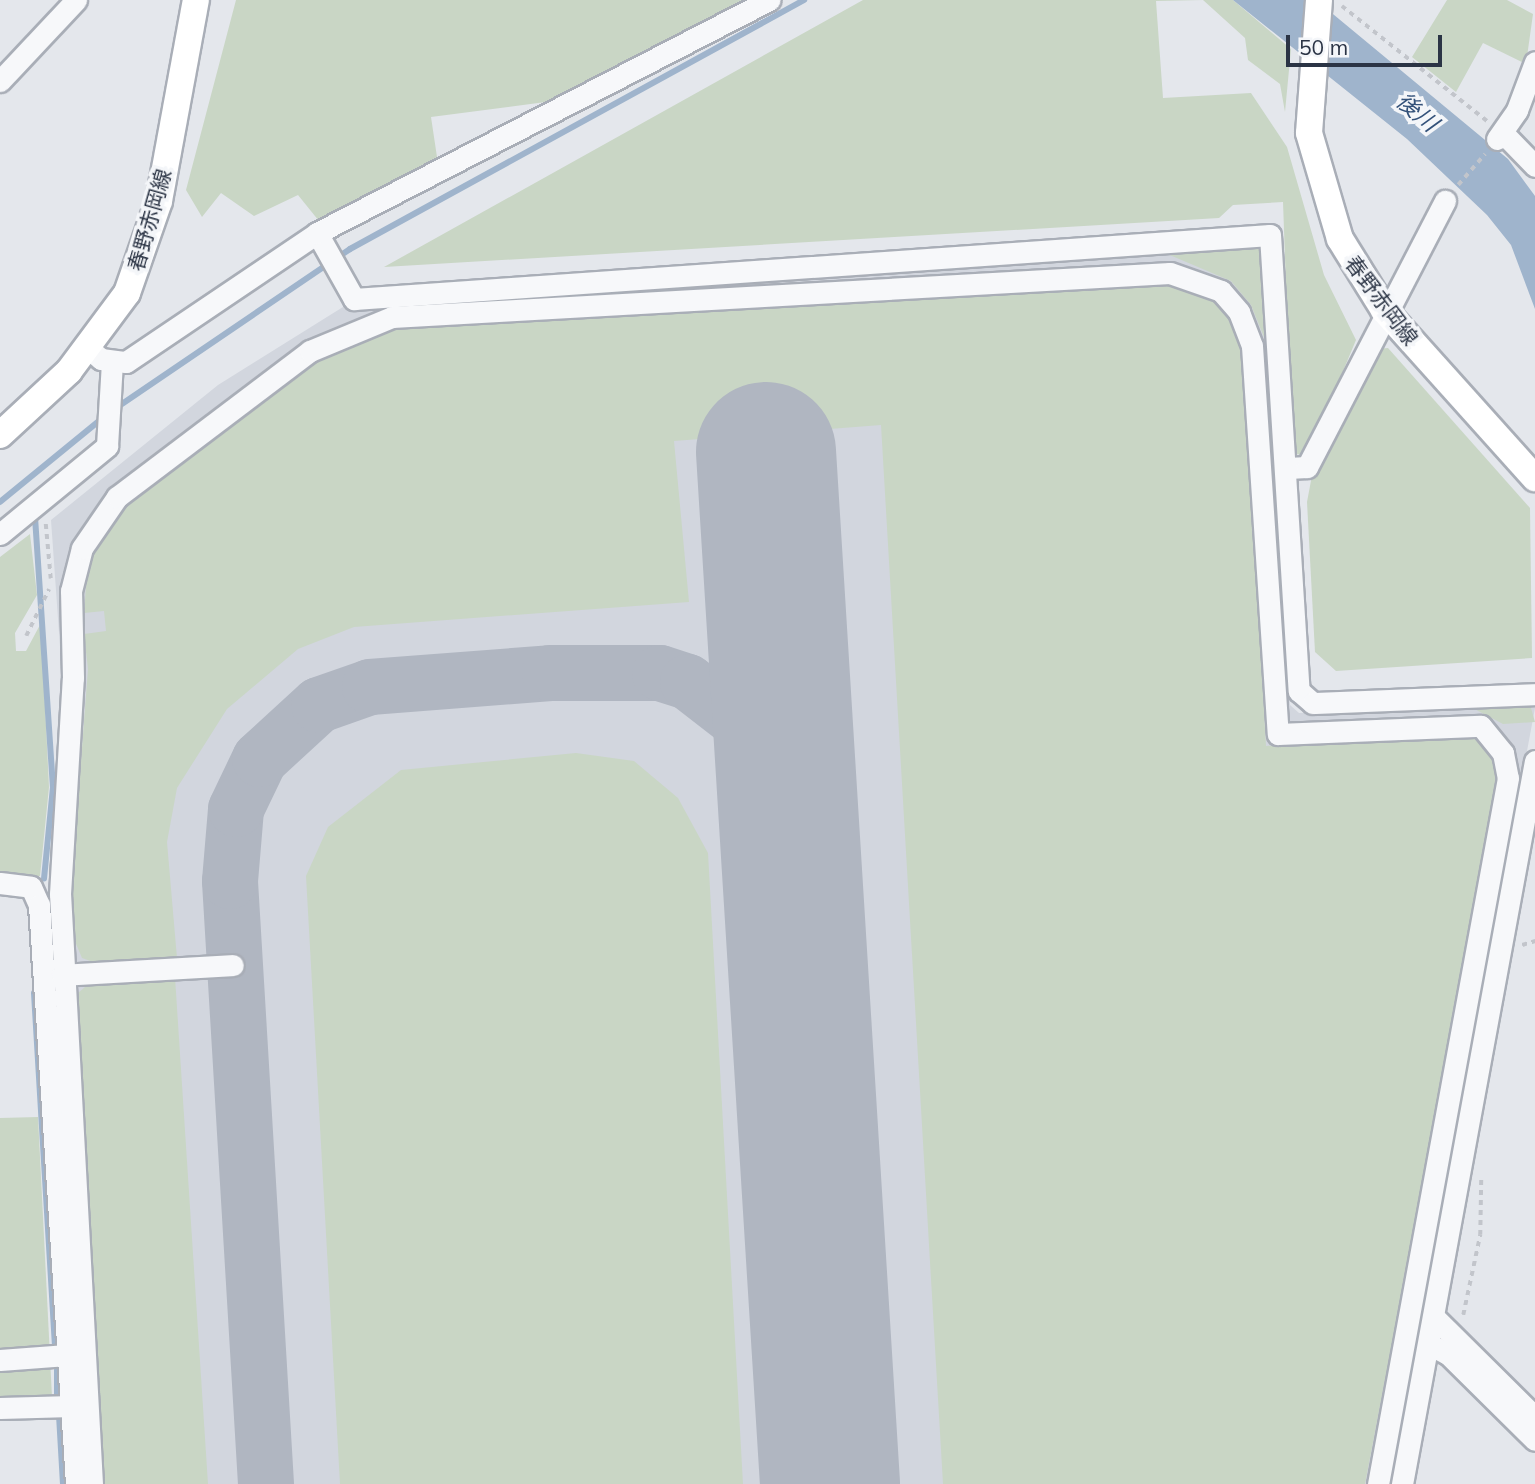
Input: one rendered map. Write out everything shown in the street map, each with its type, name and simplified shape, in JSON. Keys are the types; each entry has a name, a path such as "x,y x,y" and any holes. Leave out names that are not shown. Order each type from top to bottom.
{"main road":[{"name":"春野赤岡線","path":"0,435 88,348 127,293 151,230 196,0"},
{"name":"春野赤岡線","path":"1319,0 1309,78 1309,133 1324,200 1356,271 1384,310 1535,478"}],"street":[{"path":"0,81 76,0"},
{"path":"88,348 112,363 126,362 321,239 769,0"},
{"path":"1535,62 1500,136 1535,166"},
{"path":"1288,468 1307,467 1384,310 1445,201"},
{"path":"321,239 343,269 354,299 1270,235 1288,468 1299,691 1313,703 1535,694"},
{"path":"92,1484 62,975 71,591 78,558 104,512 132,483 310,351 392,317 1170,273 1197,278 1231,301 1252,346 1278,734 1481,726 1503,753 1508,778 1378,1484"},
{"path":"0,534 107,446 111,432 107,398 112,363"},
{"path":"1402,1484 1535,761"},
{"path":"0,883 31,887 39,905 76,1484"},
{"path":"62,975 233,965"},
{"path":"1434,1317 1535,1417"},
{"path":"1429,1344 1448,1354 1535,1440"},
{"path":"0,1360 67,1355"},
{"path":"0,1408 72,1406"}],"path":[{"path":"1334,0 1500,136 1445,201"},
{"path":"26,636 38,605 45,602 51,583 44,497"},
{"path":"1518,953 1524,946"},
{"path":"1458,1339 1479,1235 1482,1173"}],"shaded area":[{"path":"1265,246 1290,705 1299,713 1465,704 1535,708 1391,1484 83,1484 51,970 62,675 51,520 218,385 343,307"}],"green space":[{"path":"236,0 742,0 553,101 431,117 437,157 319,221 298,195 254,216 221,193 202,217 186,190"},
{"path":"863,0 1203,0 1156,1 1163,98 1251,93 1287,147 1324,275 1356,340 1308,455 1292,454 1283,202 1233,205 1219,218 384,267"},
{"path":"1203,0 1233,0 1291,49 1285,112 1280,84 1248,60 1245,38"},
{"path":"1447,0 1507,0 1533,14 1526,64 1483,43 1456,92 1412,57"},
{"path":"1265,246 1272,357 1251,305 1231,281 1165,253"},
{"path":"1159,277 1216,297 1244,336 1266,746 1464,728 1493,740 1501,776 1365,1484 943,1484 881,425 674,441 689,602 354,627 298,649 227,709 177,788 167,842 177,958 99,964 82,958 74,939 71,893 88,669 84,634 106,631 104,611 84,613 88,560 118,506 314,358 395,326"},
{"path":"1388,348 1530,508 1532,658 1336,671 1315,652 1307,502 1313,470 1376,349"},
{"path":"30,534 37,595 15,633 16,651 26,651 41,623 49,787 40,876 0,876 0,557"},
{"path":"1529,701 1535,722 1503,724 1465,704"},
{"path":"576,753 634,761 678,798 708,853 743,1484 340,1484 306,876 328,827 401,770"},
{"path":"175,977 208,1484 99,1484 72,998 91,982"},
{"path":"38,1117 52,1397 0,1398 0,1118"}],"water":[{"name":"後川","path":"1233,0 1316,0 1508,159 1535,196 1535,309 1511,245 1487,215 1407,139"}],"waterway":[{"path":"116,408 350,249 804,0"},
{"path":"0,502 104,417"},
{"path":"35,517 53,787 44,879"},
{"path":"34,993 55,1344"},
{"path":"57,1370 57,1399"},
{"path":"53,1415 59,1415 63,1484"}],"taxiway":[{"path":"266,1484 230,881 236,809 260,759 319,705 370,687 550,673 660,673 688,682 746,727 791,802 790,829"}],"runway":[{"path":"766,452 830,1484"}]}
